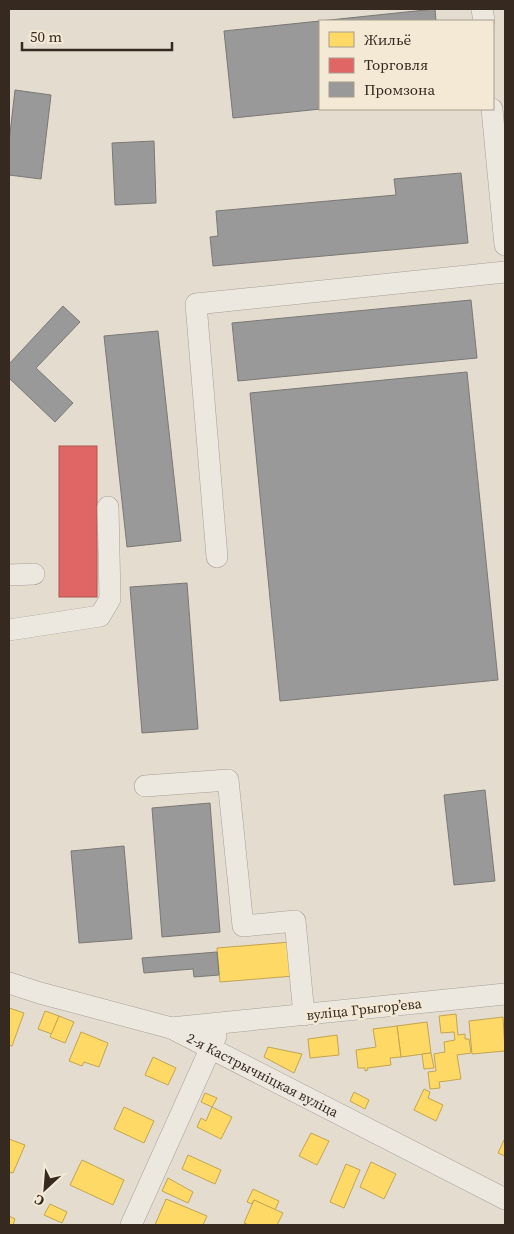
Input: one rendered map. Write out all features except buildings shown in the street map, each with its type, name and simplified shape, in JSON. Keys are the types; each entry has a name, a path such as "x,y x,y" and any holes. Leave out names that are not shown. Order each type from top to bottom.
{"street":[{"path":"492,110 505,245"},
{"path":"216,557 196,304 505,272"},
{"path":"9,630 100,616 110,599 108,507"},
{"path":"9,575 34,574"},
{"path":"145,786 228,780 243,926 295,921 304,1015"},
{"name":"2-я Кастрычніцкая вуліца","path":"9,982 40,994 171,1028 503,1196"},
{"name":"вуліца Грыгорʼева","path":"171,1028 505,994"},
{"path":"131,1225 210,1048 223,1024"}]}
